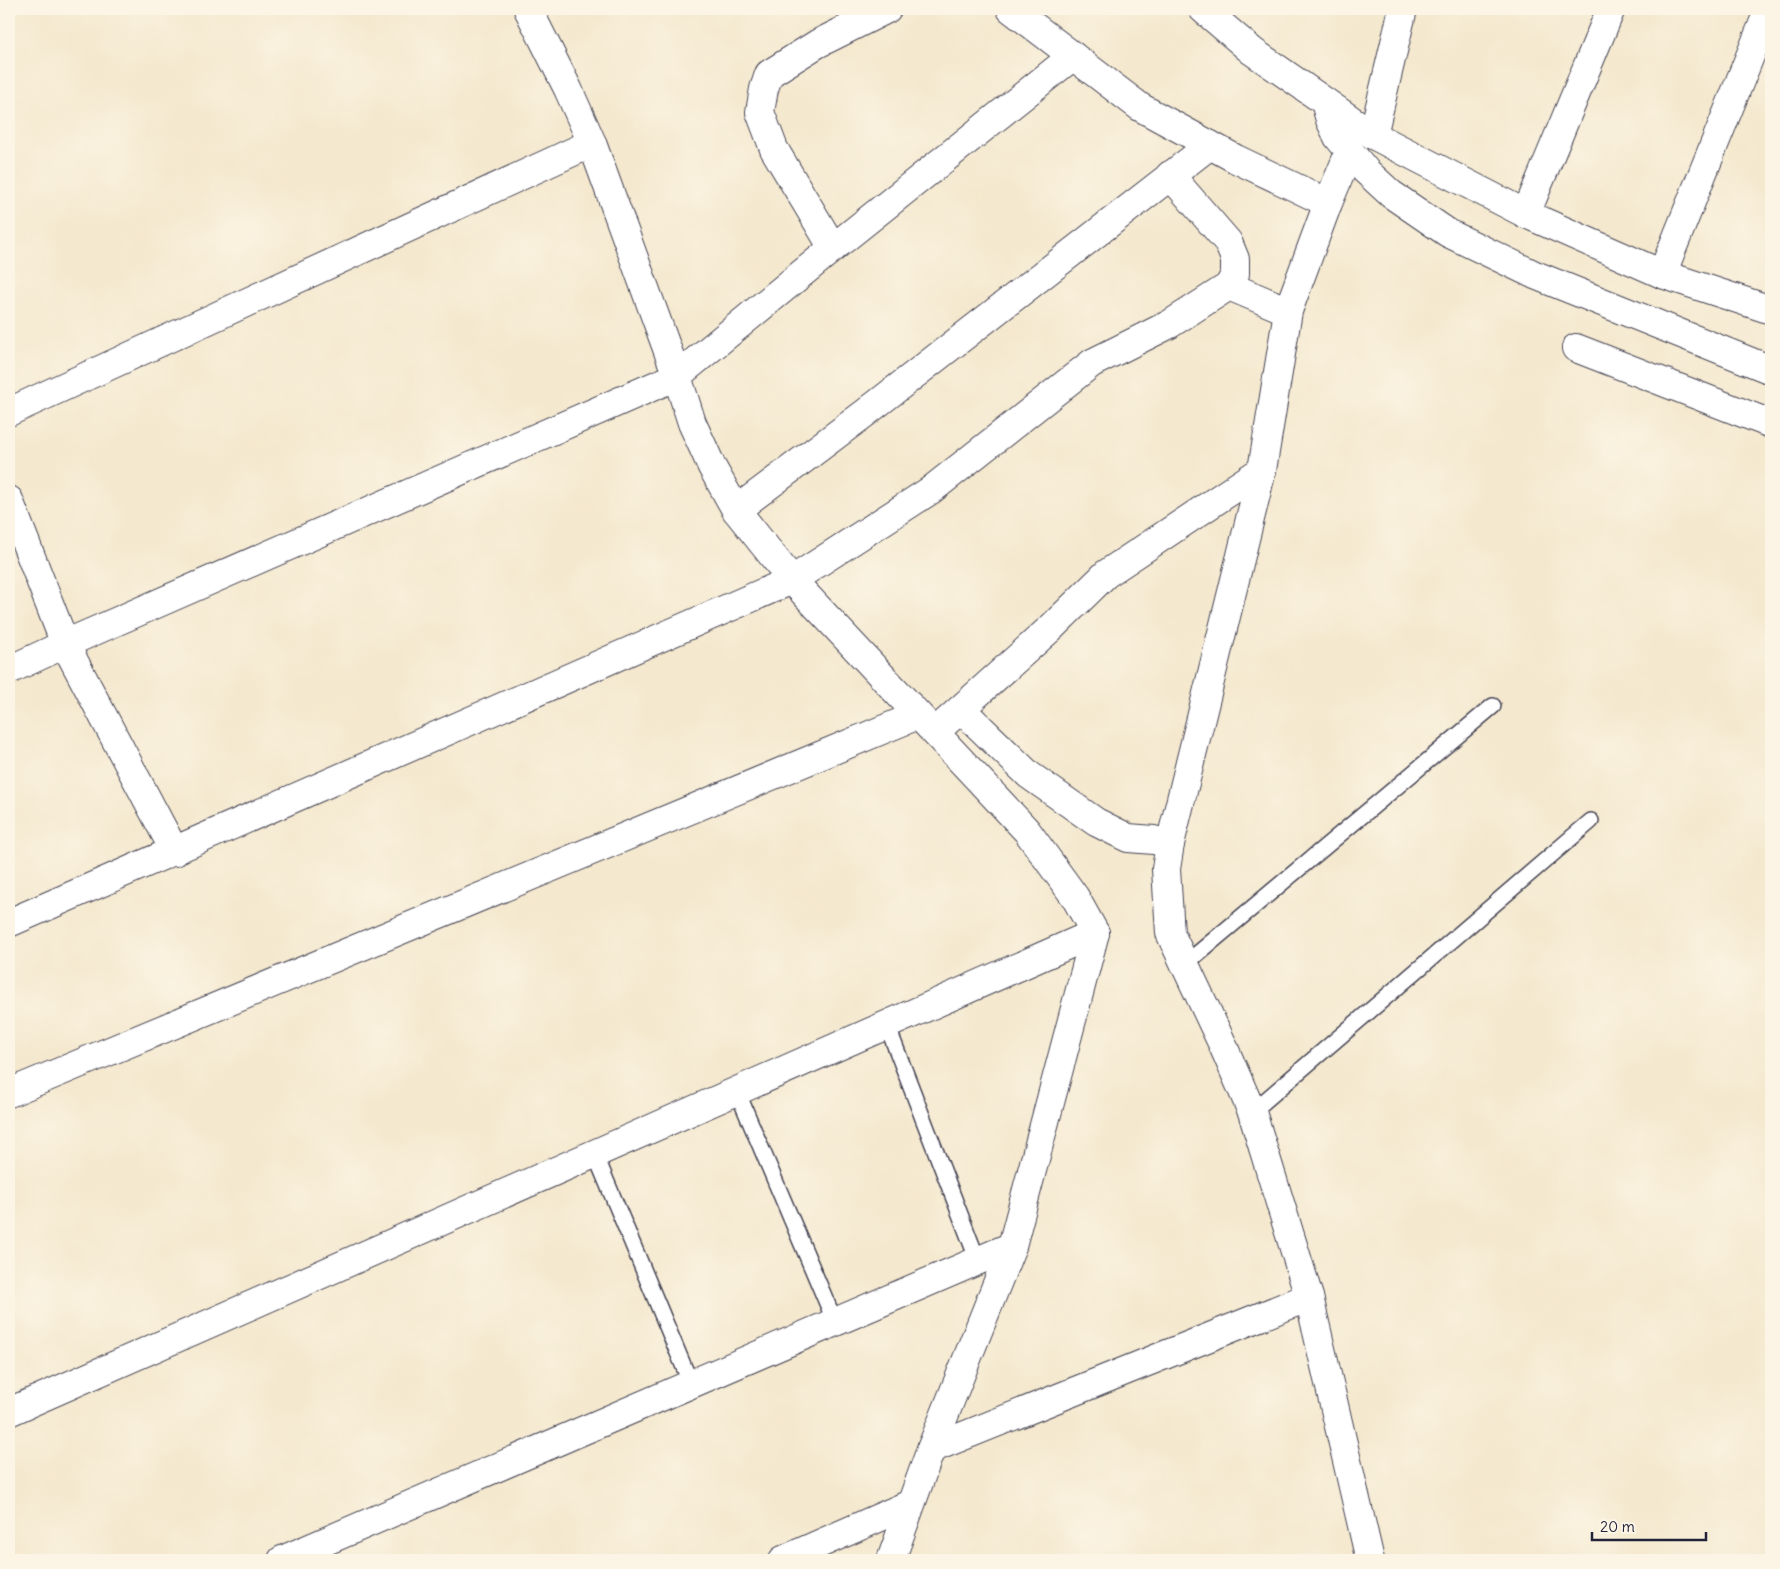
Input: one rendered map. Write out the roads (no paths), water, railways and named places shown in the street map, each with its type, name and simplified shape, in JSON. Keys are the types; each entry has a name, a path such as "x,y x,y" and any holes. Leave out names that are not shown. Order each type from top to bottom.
{"street":[{"path":"528,9 568,89 592,143 677,376 692,423 708,458 736,510 792,580 1027,831 1075,898 1095,933 1012,1246 930,1449 891,1560"},
{"path":"833,248 774,149 760,112 764,89 769,74 817,44 887,9"},
{"path":"1010,9 1140,107 1210,145 1328,203"},
{"path":"1203,9 1252,51 1373,135 1526,214 1662,274 1771,310"},
{"path":"1373,135 1403,9"},
{"path":"1526,214 1611,9"},
{"path":"1662,274 1769,9"},
{"path":"9,670 677,376 833,248 1073,56"},
{"path":"1325,102 1330,120 1338,137 1349,153 1391,194 1448,233 1535,275 1771,370"},
{"path":"9,412 592,143"},
{"path":"736,510 864,414 1210,145"},
{"path":"1349,153 1328,203 1288,311 1262,470 1170,844 1166,869 1170,933 1252,1112 1309,1297 1370,1560"},
{"path":"9,923 792,580 931,490 1092,363 1170,324 1229,286 1235,274 1235,259 1228,242 1170,175"},
{"path":"1229,286 1288,311"},
{"path":"1576,348 1771,424"},
{"path":"9,1093 961,710 1054,626 1106,574 1262,470"},
{"path":"9,500 65,644 174,852"},
{"path":"961,710 1029,775 1096,822 1128,838 1154,840 1170,844"},
{"path":"9,1412 1095,933"},
{"path":"282,1560 1012,1246"},
{"path":"930,1449 1309,1297"},
{"path":"783,1560 910,1504"}],"lane":[{"path":"1184,965 1493,706"},
{"path":"1252,1112 1591,821"},
{"path":"887,1025 978,1261"},
{"path":"737,1091 835,1322"},
{"path":"595,1154 691,1384"}]}
